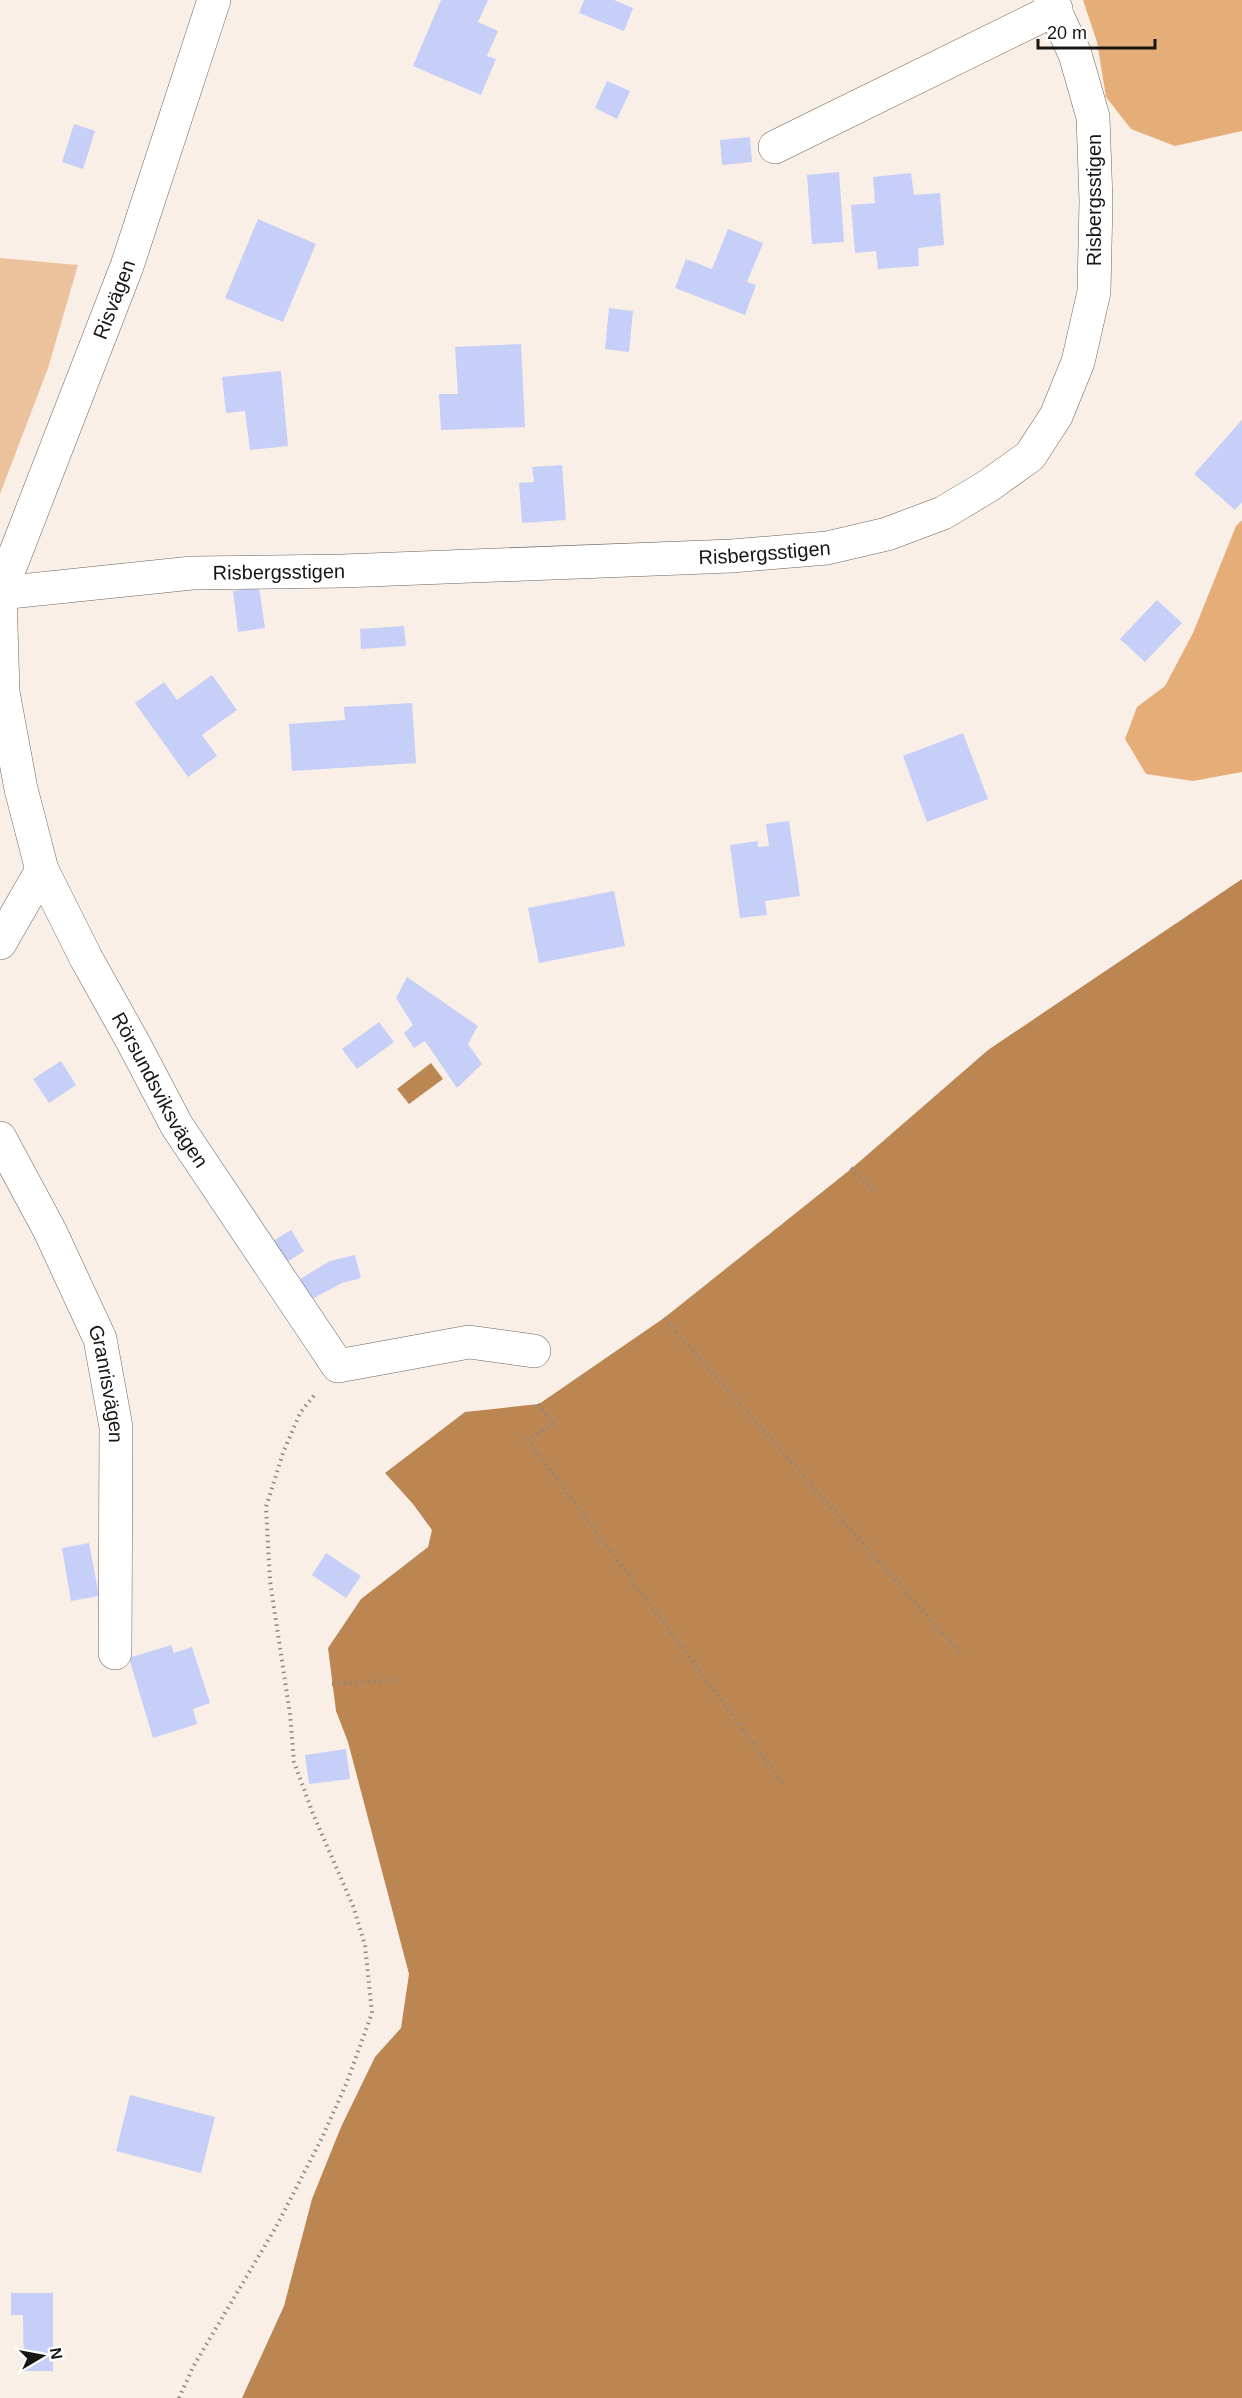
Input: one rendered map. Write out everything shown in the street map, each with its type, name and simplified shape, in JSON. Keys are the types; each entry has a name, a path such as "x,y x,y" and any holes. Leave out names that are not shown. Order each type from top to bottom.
{"street":[{"name":"Risvägen","path":"0,593 127,266 214,0"},
{"name":"Risbergsstigen","path":"0,593 192,573 343,571 744,555 828,548 887,534 943,513 988,486 1030,456 1056,416 1078,362 1094,292 1096,201 1093,117 1075,54 1053,4"},
{"path":"775,147 1053,4"},
{"name":"Rörsundsviksvägen","path":"0,593 3,692 21,789 42,870 86,958 177,1126 338,1366"},
{"path":"0,943 42,870"},
{"name":"Granrisvägen","path":"0,1138 50,1231 100,1339 116,1427 115,1653"},
{"path":"338,1366 469,1342 534,1351"}],"path":[{"path":"851,1168 873,1190"},
{"path":"664,1318 962,1655"},
{"path":"179,2398 193,2367 276,2227 322,2138 372,2013 365,1945 353,1906 313,1814 294,1762 290,1714 270,1581 266,1507 283,1453 300,1413 338,1366"},
{"path":"538,1404 553,1424 528,1440 784,1785"},
{"path":"332,1684 395,1680"}],"shaded area":[{"path":"1083,0 1242,0 1242,131 1175,146 1131,129 1106,97 1097,42"},
{"path":"0,258 78,265 48,368 0,494"},
{"path":"1242,520 1242,772 1193,781 1146,774 1125,739 1137,707 1165,686 1193,633 1236,526"},
{"path":"1242,879 1242,2398 242,2398 284,2306 312,2199 341,2127 375,2057 401,2028 409,1974 348,1742 336,1711 328,1648 361,1599 428,1547 432,1530 413,1504 385,1473 465,1412 539,1404 664,1318 851,1169 988,1050"},
{"path":"431,1063 443,1079 409,1104 397,1089"}],"building":[{"path":"441,0 488,0 478,22 498,31 487,56 496,59 481,95 413,66"},
{"path":"584,0 614,0 633,8 624,31 579,13"},
{"path":"607,81 630,91 617,119 595,108"},
{"path":"74,124 95,131 83,169 62,162"},
{"path":"750,137 752,162 722,165 720,140"},
{"path":"839,172 844,242 812,244 807,175"},
{"path":"911,173 914,195 940,193 944,245 918,248 919,266 878,269 876,251 855,253 851,205 875,203 873,177"},
{"path":"258,219 316,244 283,322 225,298"},
{"path":"728,229 763,243 747,282 756,285 745,315 675,288 686,259 712,269"},
{"path":"609,308 633,311 629,352 605,349"},
{"path":"521,344 525,427 441,430 439,394 458,394 455,347"},
{"path":"281,371 288,446 250,450 245,411 226,413 222,377"},
{"path":"1242,420 1242,502 1235,510 1194,474"},
{"path":"562,465 566,520 522,523 519,483 534,482 532,467"},
{"path":"259,587 265,628 238,632 233,591"},
{"path":"1157,600 1182,623 1145,662 1120,639"},
{"path":"404,626 406,646 361,649 360,629"},
{"path":"212,675 237,710 202,735 217,756 188,777 135,703 164,682 177,700"},
{"path":"412,703 416,763 292,771 289,724 345,720 344,707"},
{"path":"963,733 988,799 927,822 903,756"},
{"path":"789,821 800,896 765,901 767,915 740,918 730,845 758,841 758,847 769,846 766,824"},
{"path":"614,891 625,946 539,963 528,908"},
{"path":"407,977 478,1026 468,1044 482,1064 457,1088 425,1041 414,1048 404,1033 413,1025 396,998"},
{"path":"379,1022 394,1042 357,1069 342,1049"},
{"path":"61,1061 76,1085 49,1103 33,1079"},
{"path":"291,1230 304,1251 284,1264 271,1242"},
{"path":"355,1255 361,1278 342,1283 312,1299 300,1279 330,1261"},
{"path":"89,1543 99,1596 71,1601 62,1548"},
{"path":"326,1553 361,1576 346,1598 312,1575"},
{"path":"171,1645 174,1653 192,1647 210,1703 193,1709 197,1724 153,1738 129,1658"},
{"path":"346,1749 350,1779 309,1784 305,1755"},
{"path":"130,2095 215,2117 201,2173 116,2151"},
{"path":"11,2293 53,2293 53,2371 24,2371 23,2315 11,2315"}]}
